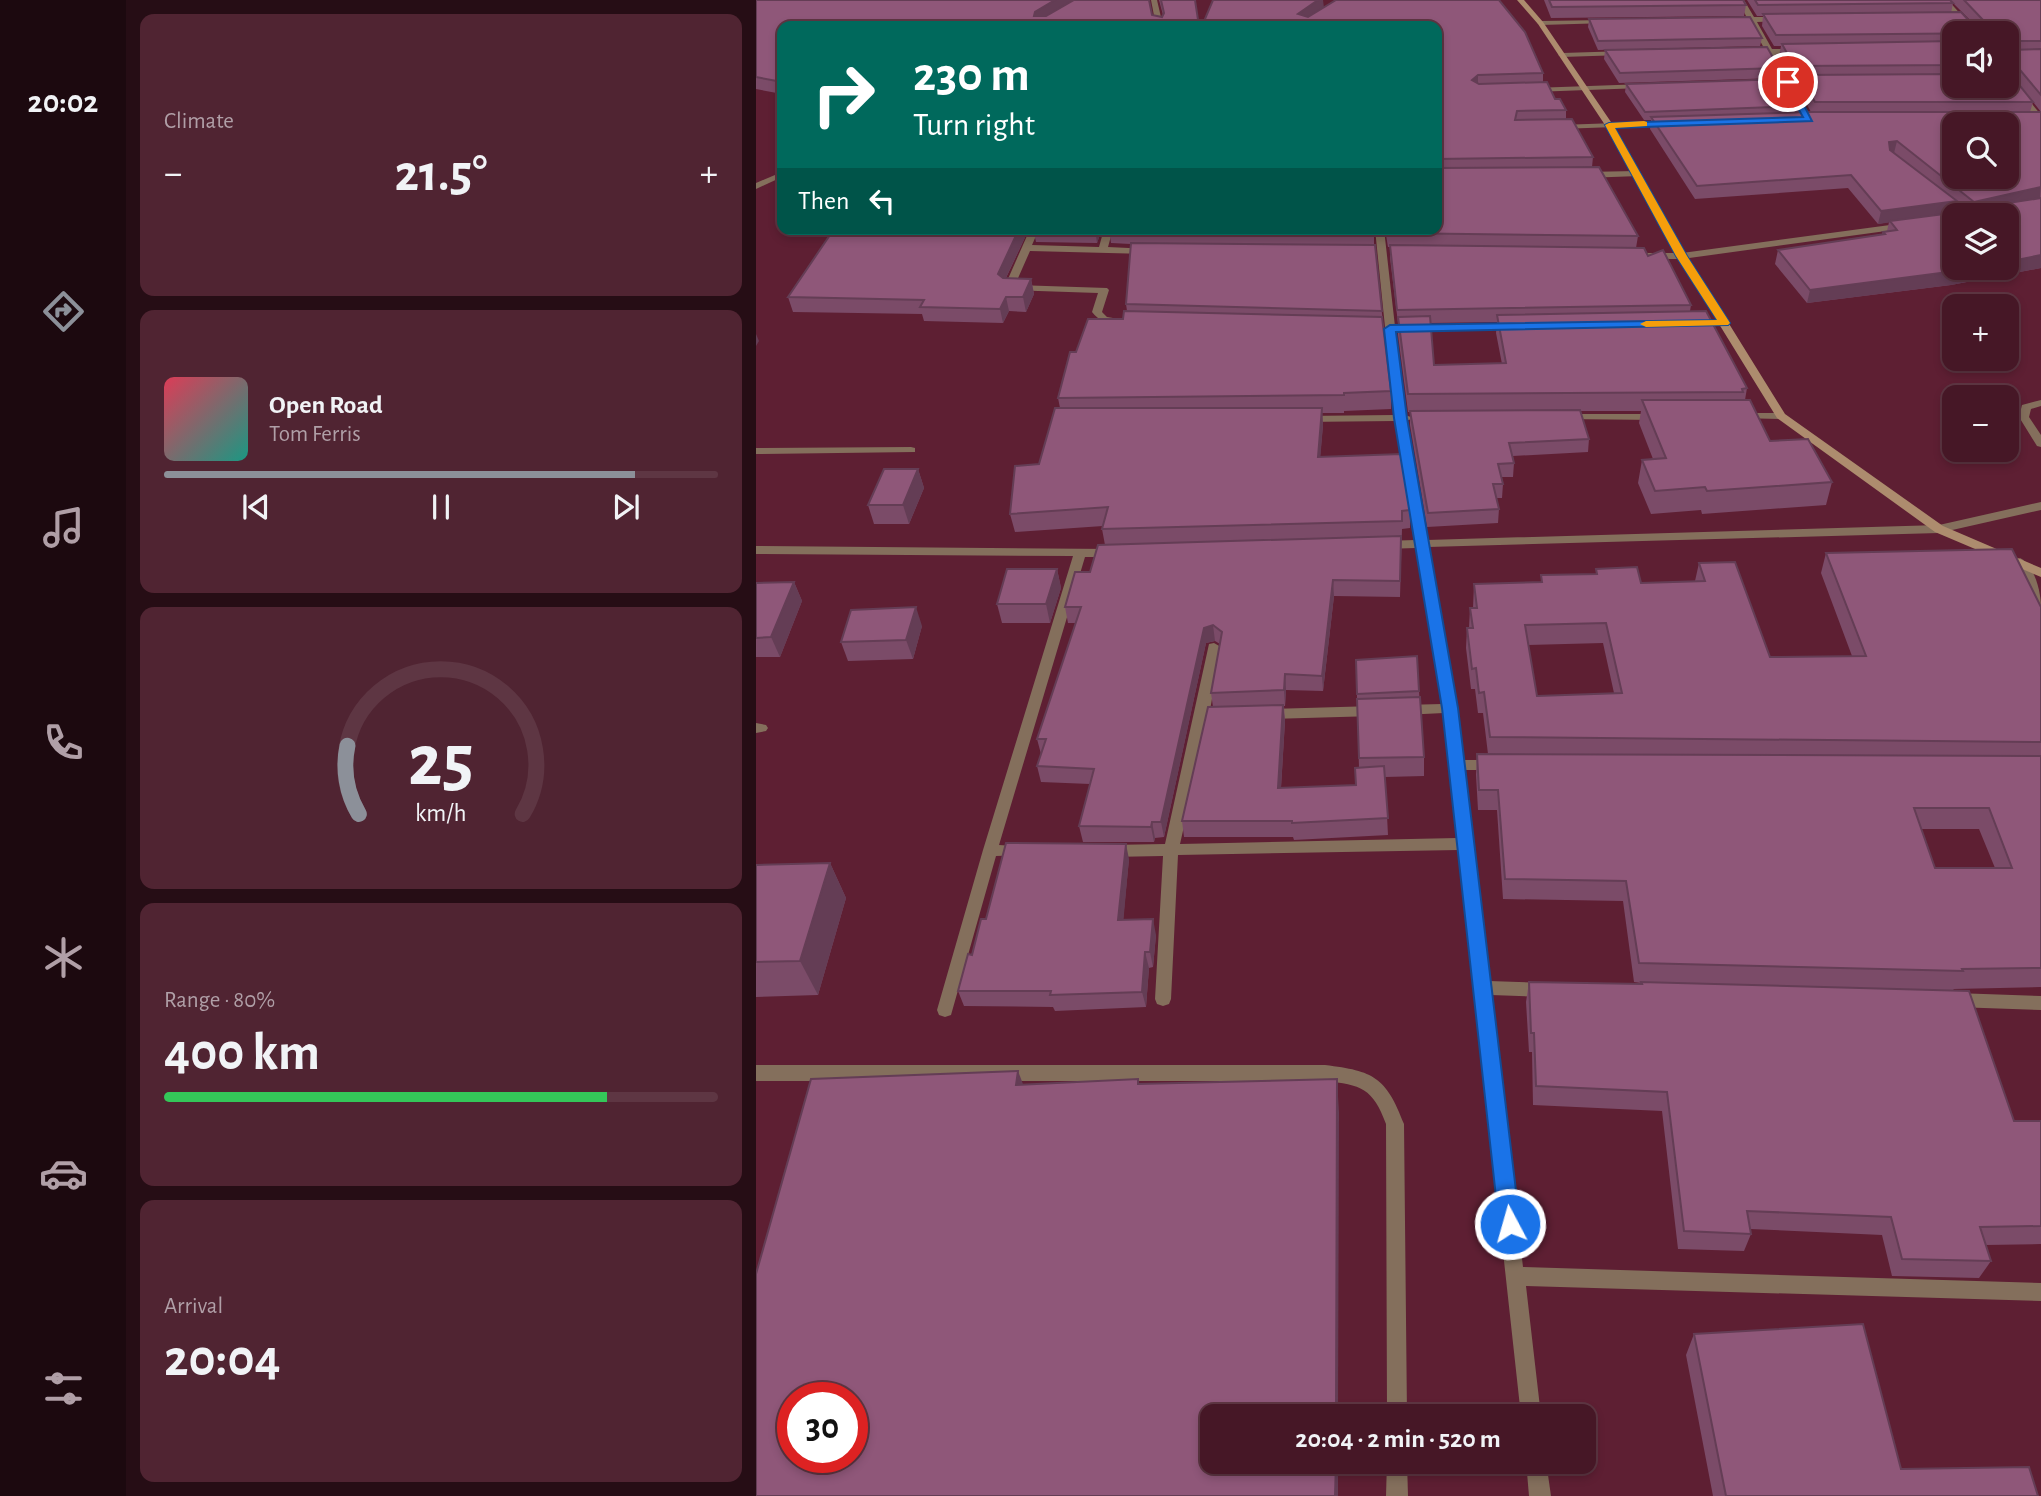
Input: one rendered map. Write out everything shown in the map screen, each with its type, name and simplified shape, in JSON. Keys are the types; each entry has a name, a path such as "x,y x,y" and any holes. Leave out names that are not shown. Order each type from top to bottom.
{"main road":[{"path":"1520,0 1541,23 1609,125 1682,256 1781,416 1938,529 2041,573"}],"street":[{"path":"1154,0 1159,21"},
{"path":"1741,0 1808,119"},
{"path":"1944,0 1961,19"},
{"path":"1726,20 1794,19"},
{"path":"1947,19 1961,19"},
{"path":"1541,23 1620,22"},
{"path":"1745,52 1811,51"},
{"path":"1562,55 1627,53"},
{"path":"1760,83 1829,82"},
{"path":"1518,90 1652,86"},
{"path":"2019,93 2040,119"},
{"path":"1795,120 1822,119"},
{"path":"2026,119 2040,119"},
{"path":"1545,128 1676,123"},
{"path":"1570,176 1636,174"},
{"path":"756,186 777,176"},
{"path":"1933,191 1948,203"},
{"path":"1614,255 1682,256 1914,224"},
{"path":"1032,235 1009,288 1104,290 1097,312 1104,318 1132,322"},
{"path":"1102,251 1107,235"},
{"path":"1380,235 1383,329 1450,708 1530,1404"},
{"path":"1026,248 1155,251"},
{"path":"1710,323 1724,323"},
{"path":"1383,329 1530,326"},
{"path":"2041,403 2026,407 2024,417 2041,443"},
{"path":"1727,416 1781,416"},
{"path":"1550,417 1672,417"},
{"path":"1292,419 1427,418"},
{"path":"756,451 911,450"},
{"path":"1367,546 1938,529 2041,506"},
{"path":"756,550 1121,553"},
{"path":"945,1010 990,850 1080,554"},
{"path":"2020,562 2041,604"},
{"path":"1163,999 1171,851 1209,716 1214,647"},
{"path":"1257,715 1450,708"},
{"path":"1457,765 1512,765"},
{"path":"1088,851 1466,844"},
{"path":"990,850 1046,851"},
{"path":"1484,988 1567,990"},
{"path":"1944,1000 2041,1003"},
{"path":"756,1073 1325,1073 1359,1077 1385,1096 1395,1124 1397,1404"},
{"path":"1516,1276 2041,1292"},
{"path":"1397,1474 1397,1496"},
{"path":"1537,1474 1540,1496"}],"building":[{"path":"756,0 1055,0 1035,12 1034,16 1046,16 1074,0 1149,0 1152,15 1162,17 1164,13 1161,0 1195,0 1198,21 777,21 777,81 756,77"},
{"path":"1213,0 1318,0 1298,14 1308,17 1336,0 1499,0 1525,32 1543,73 1478,75 1472,80 1479,84 1547,82 1555,99 1560,99 1566,110 1517,111 1515,120 1572,119 1593,157 1442,159 1442,21 1204,21"},
{"path":"1549,0 1743,0 1746,5 1552,7"},
{"path":"1755,0 1950,0 1953,3 1758,5"},
{"path":"1964,0 2041,0 2041,41 2019,41 2019,21 1983,20"},
{"path":"1961,12 1969,21 1942,21 1942,34 1776,35 1763,14"},
{"path":"1750,17 1762,38 1598,41 1589,19"},
{"path":"1942,41 1942,65 1794,66 1782,44"},
{"path":"1767,47 1779,68 1620,73 1605,50"},
{"path":"2041,49 2041,95 2019,69 2019,50"},
{"path":"1942,74 1942,98 2019,98 2019,85 2033,102 1815,102 1799,75"},
{"path":"1785,79 1800,106 1645,112 1626,84"},
{"path":"1811,112 1942,112 1942,177 1897,141 1889,142 1890,150 1957,201 1881,211 1851,175 1697,186 1651,117"},
{"path":"2019,112 2041,112 2041,187 1974,202 1958,189 2019,189"},
{"path":"1599,167 1638,236 1442,234 1442,168"},
{"path":"2041,198 2041,255 2019,260 2019,203 2008,203"},
{"path":"1942,214 1942,273 1810,290 1778,250 1897,230 1890,221"},
{"path":"830,235 1016,235 998,274 1003,278 1031,279 1023,297 1006,297 1000,309 920,307 924,300 788,297"},
{"path":"1131,243 1375,245 1382,311 1126,304"},
{"path":"1390,245 1644,248 1648,256 1663,250 1691,305 1397,310"},
{"path":"1124,311 1382,317 1391,391 1344,395 1058,398 1070,352 1076,352 1088,319 1123,319"},
{"path":"1706,311 1747,388 1742,389 1743,392 1408,394 1398,317 1430,316 1434,365 1506,363 1497,315"},
{"path":"1642,400 1750,400 1770,441 1808,439 1832,482 1707,491 1705,487 1655,491 1642,460 1666,458"},
{"path":"1055,408 1322,408 1318,457 1401,454 1410,510 1402,511 1402,521 1102,529 1108,507 1010,514 1015,466 1039,464"},
{"path":"1580,410 1589,439 1509,443 1514,463 1498,464 1503,484 1493,484 1499,509 1428,513 1410,411"},
{"path":"884,469 918,469 903,505 868,505"},
{"path":"1401,536 1400,581 1333,580 1322,676 1285,674 1284,690 1211,693 1222,632 1213,625 1204,628 1161,822 1152,822 1151,827 1079,826 1094,769 1037,766 1046,739 1037,739 1081,607 1065,607 1075,572 1090,572 1098,545"},
{"path":"2012,549 2041,607 2041,742 1490,737 1484,692 1479,693 1476,668 1472,669 1467,628 1473,628 1470,608 1477,608 1474,584 1542,582 1541,575 1597,574 1596,569 1637,567 1641,583 1705,581 1699,563 1735,562 1770,657 1866,656 1826,553","holes":["1606,623 1622,693 1537,696 1525,625"]},
{"path":"1007,569 1057,569 1046,604 997,604"},
{"path":"794,582 771,637 756,638 756,583"},
{"path":"916,607 906,640 841,642 851,610"},
{"path":"1417,656 1419,691 1357,694 1356,660"},
{"path":"1420,697 1424,757 1359,758 1357,699"},
{"path":"1283,705 1278,788 1356,785 1355,768 1384,766 1388,818 1292,823 1182,821 1208,707"},
{"path":"1477,754 2041,756 2041,968 1962,969 1963,971 1639,963 1626,881 1505,879 1498,790 1479,790","holes":["1914,808 1989,808 2012,868 1935,868"]},
{"path":"1006,843 1126,844 1118,920 1153,919 1150,952 1145,952 1142,992 1050,995 1051,991 958,991 968,954 972,955 981,919 986,919"},
{"path":"830,863 800,961 756,962 756,865"},
{"path":"1529,982 1642,984 1641,982 1969,991 2014,1121 2041,1121 2041,1226 1980,1227 1991,1261 1902,1259 1891,1217 1747,1211 1751,1234 1684,1231 1667,1092 1536,1086"},
{"path":"1018,1071 1016,1085 1138,1079 1138,1084 1337,1079 1336,1404 1200,1404 1200,1474 1336,1474 1335,1496 756,1496 756,1274 811,1079"},
{"path":"1863,1324 1901,1469 2029,1467 2038,1496 1726,1496 1694,1334"}],"slow traffic":[{"path":"1644,124 1609,125 1682,256 1724,323 1646,324"}],"route":[{"path":"1510,1224 1450,708 1400,418 1390,329 1724,323 1682,256 1609,125 1808,119 1788,82"}]}
